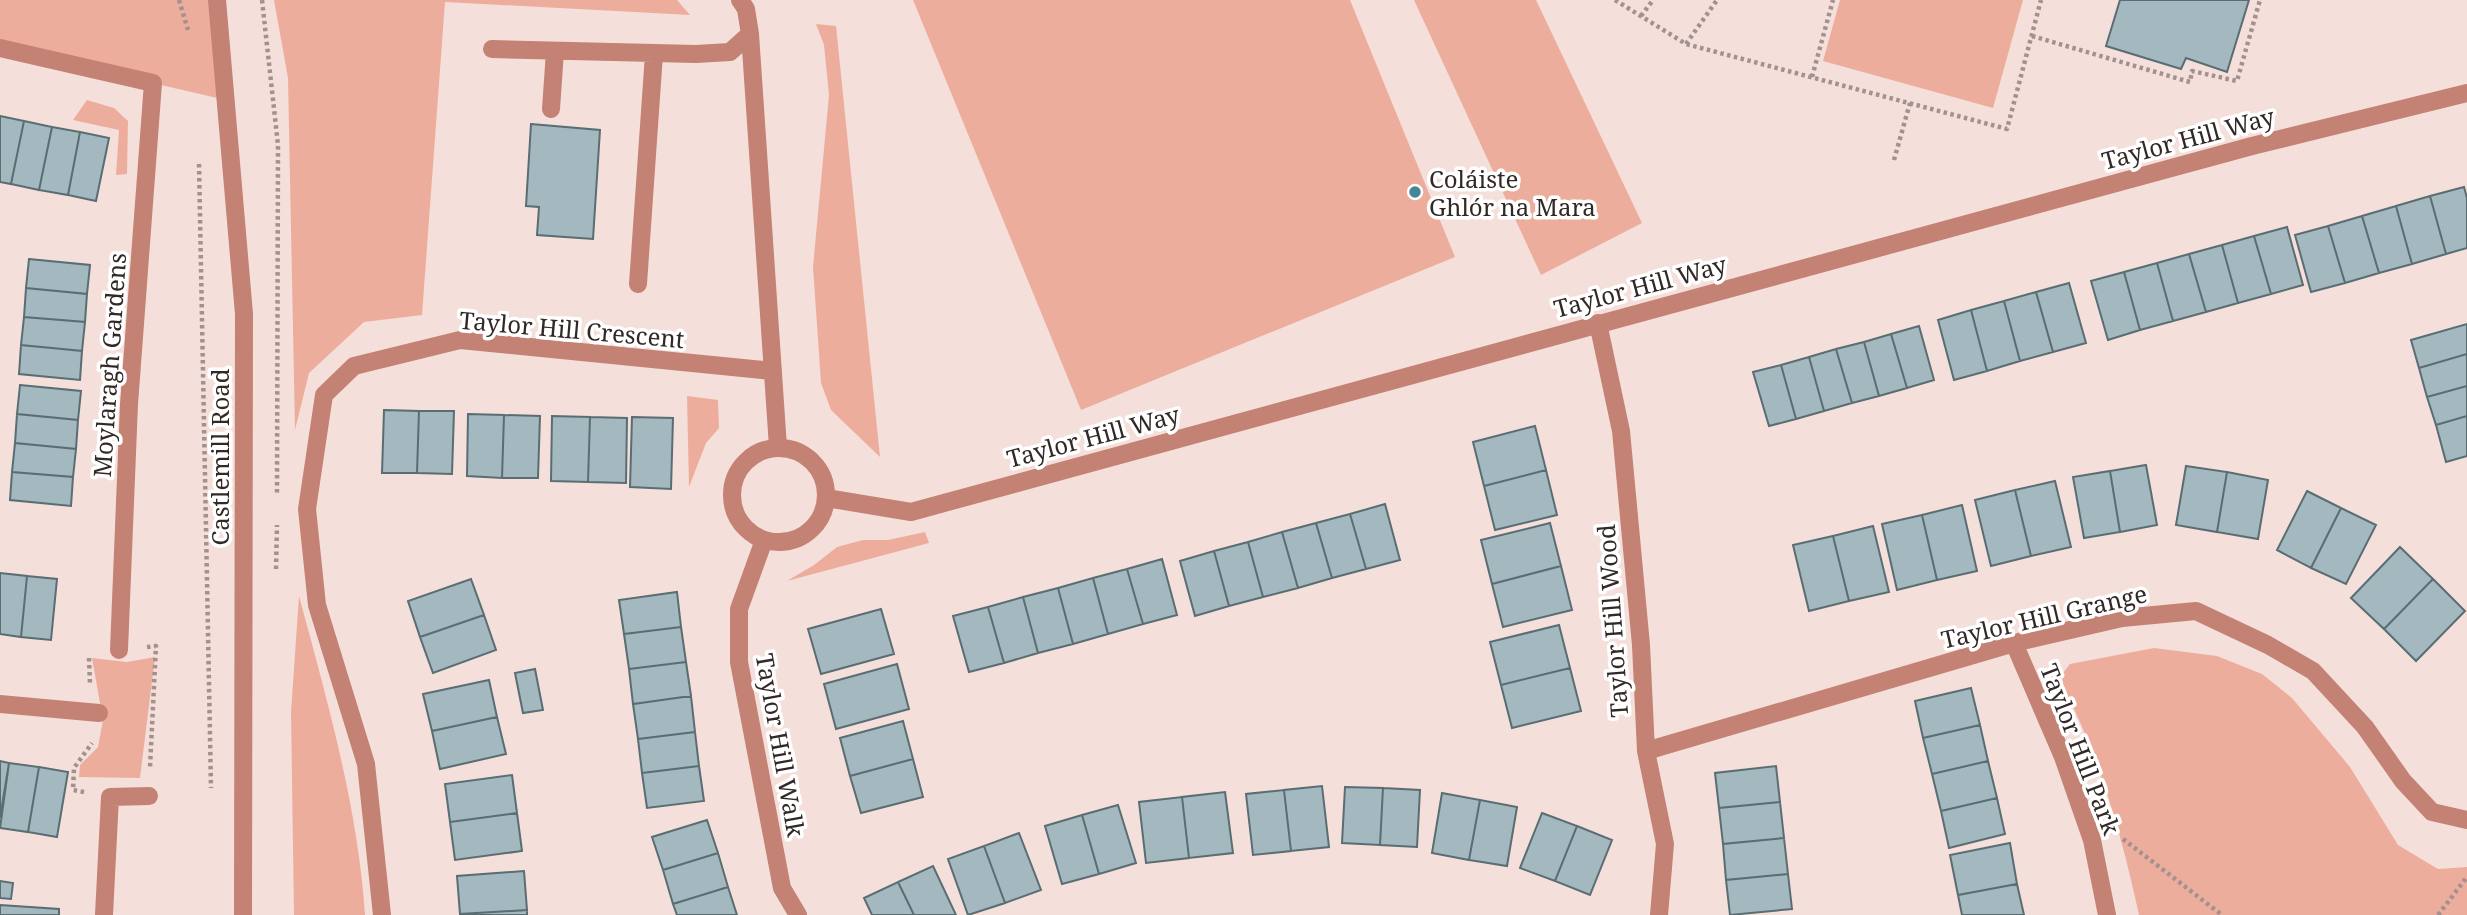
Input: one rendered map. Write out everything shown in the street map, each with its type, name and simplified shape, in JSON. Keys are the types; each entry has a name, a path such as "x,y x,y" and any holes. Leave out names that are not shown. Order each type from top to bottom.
{"street":[{"name":"Castlemill Road","path":"216,0 244,314 243,915"},
{"path":"740,0 746,9 750,34 779,447"},
{"path":"492,49 696,54 730,52 750,34"},
{"name":"Moylaragh Gardens","path":"0,48 153,83 129,404 119,650"},
{"path":"551,109 555,51"},
{"path":"638,284 654,54"},
{"name":"Taylor Hill Way","path":"826,498 911,512 2252,146 2467,93"},
{"name":"Taylor Hill Wood","path":"1598,323 1621,432 1641,645 1646,751 1665,844 1659,915"},
{"name":"Taylor Hill Crescent","path":"382,915 366,764 317,605 307,509 324,395 354,366 460,340 773,371"},
{"path":"779,447 794,449 819,468 825,483 823,513 805,534 792,541 764,540 740,523 731,495 737,473 750,456 779,447"},
{"name":"Taylor Hill Walk","path":"764,540 739,609 739,662 782,888 798,915"},
{"name":"Taylor Hill Grange","path":"1646,751 2014,643 2122,618 2196,611 2268,645 2313,671 2365,727 2403,781 2432,812 2467,820"},
{"name":"Taylor Hill Park","path":"2014,643 2063,757 2092,840 2107,915"},
{"path":"0,704 99,713"},
{"path":"104,915 110,797 149,796"}],"path":[{"path":"179,0 188,33"},
{"path":"1615,0 1686,44 2007,129 2041,0"},
{"path":"1641,16 1653,0"},
{"path":"1686,44 1717,0"},
{"path":"1812,77 1833,0"},
{"path":"2032,36 2190,82 2192,71 2237,81 2260,0"},
{"path":"1894,160 1910,103"},
{"path":"199,163 211,791"},
{"path":"2092,840 2116,834 2222,915"},
{"path":"2438,915 2467,877"}],"shaded area":[{"path":"0,0 217,0 226,100 0,48"},
{"path":"274,0 677,0 690,15 445,2 422,315 364,322 309,373 295,430 288,78"},
{"path":"913,0 1350,0 1455,257 1081,410"},
{"path":"1414,0 1536,0 1642,223 1541,275"},
{"path":"1840,0 2023,0 1993,108 1823,61"},
{"path":"816,24 836,26 880,457 831,410 821,383 813,267 829,95 824,45"},
{"path":"87,100 114,108 128,121 127,174 116,175 119,130 73,120"},
{"path":"687,396 718,400 719,428 706,443 689,487"},
{"path":"925,532 929,543 787,581 837,547 863,540 888,540"},
{"path":"299,596 348,794 356,834 365,915 294,915 291,712"},
{"path":"2154,648 2217,656 2262,674 2292,698 2350,767 2398,845 2438,869 2467,867 2467,915 2139,915 2108,798 2088,741 2063,686 2062,674 2070,664"},
{"path":"155,657 140,778 79,777 80,765 98,747 103,720 92,658 127,662"}],"building":[{"path":"2120,0 2249,0 2227,72 2186,58 2181,69 2106,46"},
{"path":"0,116 24,121 11,184 0,182"},
{"path":"24,121 52,127 39,190 11,184"},
{"path":"531,124 600,130 593,239 537,235 539,207 526,206"},
{"path":"52,127 80,132 68,195 39,190"},
{"path":"80,132 109,138 96,201 68,195"},
{"path":"2464,187 2467,198 2467,248 2446,254 2430,196"},
{"path":"2430,196 2446,254 2412,264 2396,206"},
{"path":"2396,206 2412,264 2379,273 2362,216"},
{"path":"2362,216 2379,273 2345,283 2328,226"},
{"path":"2328,226 2345,283 2311,292 2295,235"},
{"path":"2287,227 2303,285 2271,294 2254,236"},
{"path":"2254,236 2271,294 2238,303 2222,245"},
{"path":"2222,245 2238,303 2206,312 2189,254"},
{"path":"2189,254 2206,312 2173,321 2157,263"},
{"path":"29,259 90,265 87,294 26,288"},
{"path":"2157,263 2173,321 2140,330 2124,272"},
{"path":"2124,272 2140,330 2108,340 2091,281"},
{"path":"2069,283 2086,343 2053,352 2036,292"},
{"path":"26,288 87,294 85,322 24,317"},
{"path":"2036,292 2053,352 2020,361 2004,301"},
{"path":"2004,301 2020,361 1987,371 1971,310"},
{"path":"1971,310 1987,371 1954,380 1938,320"},
{"path":"24,317 85,322 82,351 21,345"},
{"path":"2467,324 2467,354 2419,368 2411,340"},
{"path":"1919,326 1934,380 1907,388 1891,334"},
{"path":"1891,334 1907,388 1879,396 1864,342"},
{"path":"1864,342 1879,396 1852,403 1836,349"},
{"path":"21,345 82,351 80,380 19,374"},
{"path":"1836,349 1852,403 1824,411 1809,357"},
{"path":"2467,354 2467,386 2427,397 2419,368"},
{"path":"1809,357 1824,411 1796,419 1781,365"},
{"path":"1781,365 1796,419 1769,426 1753,372"},
{"path":"20,385 81,391 78,420 17,414"},
{"path":"2467,386 2467,416 2436,425 2427,397"},
{"path":"384,410 419,411 417,473 382,473"},
{"path":"419,411 454,411 452,474 417,473"},
{"path":"17,414 78,420 76,449 15,443"},
{"path":"468,414 504,415 502,478 467,476"},
{"path":"504,415 540,416 538,478 502,478"},
{"path":"552,416 590,417 588,482 551,481"},
{"path":"2467,416 2467,456 2446,462 2436,425"},
{"path":"590,417 627,418 626,483 588,482"},
{"path":"632,417 673,418 671,489 630,487"},
{"path":"1535,426 1546,470 1484,486 1473,442"},
{"path":"15,443 76,449 73,477 12,472"},
{"path":"2146,465 2157,525 2120,532 2110,471"},
{"path":"2186,466 2227,472 2217,532 2176,525"},
{"path":"1546,470 1557,515 1495,530 1484,486"},
{"path":"2110,471 2120,532 2084,538 2073,477"},
{"path":"12,472 73,477 71,506 10,500"},
{"path":"2227,472 2268,480 2258,539 2217,532"},
{"path":"2055,481 2071,547 2031,556 2015,490"},
{"path":"2015,490 2031,556 1991,566 1975,500"},
{"path":"2307,491 2341,508 2311,568 2277,550"},
{"path":"1385,504 1400,560 1366,569 1350,514"},
{"path":"1962,505 1977,571 1937,580 1922,515"},
{"path":"2341,508 2376,525 2346,584 2311,568"},
{"path":"1350,514 1366,569 1332,578 1316,523"},
{"path":"1922,515 1937,580 1897,590 1882,524"},
{"path":"1316,523 1332,578 1298,588 1282,532"},
{"path":"1550,523 1561,566 1492,584 1481,540"},
{"path":"1873,526 1889,592 1849,601 1833,536"},
{"path":"1282,532 1298,588 1263,597 1248,542"},
{"path":"1833,536 1849,601 1809,611 1793,545"},
{"path":"1248,542 1263,597 1229,606 1214,551"},
{"path":"2400,547 2433,579 2384,629 2351,598"},
{"path":"1214,551 1229,606 1195,616 1180,561"},
{"path":"1162,559 1177,615 1143,624 1127,569"},
{"path":"1561,566 1572,610 1503,627 1492,584"},
{"path":"1127,569 1143,624 1108,634 1093,578"},
{"path":"0,573 27,576 21,637 0,634"},
{"path":"27,576 57,579 51,640 21,637"},
{"path":"1093,578 1108,634 1073,644 1058,588"},
{"path":"471,579 484,615 420,637 408,601"},
{"path":"2433,579 2465,611 2416,661 2384,629"},
{"path":"1058,588 1073,644 1038,653 1023,597"},
{"path":"677,592 681,627 624,634 619,600"},
{"path":"1023,597 1038,653 1004,663 988,607"},
{"path":"988,607 1004,663 969,672 953,616"},
{"path":"881,609 894,654 821,674 808,629"},
{"path":"484,615 496,650 433,673 420,637"},
{"path":"1559,625 1570,668 1501,685 1490,642"},
{"path":"681,627 686,662 629,669 624,634"},
{"path":"686,662 691,696 633,704 629,669"},
{"path":"897,664 909,709 836,729 824,684"},
{"path":"1570,668 1581,711 1512,728 1501,685"},
{"path":"535,669 543,710 523,713 515,673"},
{"path":"489,680 497,717 432,731 423,694"},
{"path":"1971,688 1980,725 1923,738 1915,701"},
{"path":"691,696 695,732 638,739 633,704"},
{"path":"497,717 506,754 440,769 432,731"},
{"path":"903,721 913,759 850,776 840,738"},
{"path":"1980,725 1988,761 1932,774 1923,738"},
{"path":"695,732 699,766 642,773 638,739"},
{"path":"913,759 923,797 861,813 850,776"},
{"path":"0,761 9,763 0,818"},
{"path":"1988,761 1997,798 1941,811 1932,774"},
{"path":"9,763 39,767 28,832 0,828"},
{"path":"699,766 704,801 647,808 642,773"},
{"path":"1776,766 1780,802 1719,808 1715,773"},
{"path":"39,767 68,772 57,837 28,832"},
{"path":"512,775 517,813 450,822 445,784"},
{"path":"1322,786 1329,847 1291,851 1284,790"},
{"path":"1345,787 1383,788 1380,845 1342,843"},
{"path":"1383,788 1420,790 1417,847 1380,845"},
{"path":"1284,790 1291,851 1253,855 1246,794"},
{"path":"1225,792 1233,853 1189,858 1182,797"},
{"path":"1442,793 1480,800 1469,860 1432,853"},
{"path":"1182,797 1189,858 1146,863 1139,802"},
{"path":"1997,798 2005,834 1949,848 1941,811"},
{"path":"1480,800 1517,807 1507,866 1469,860"},
{"path":"1780,802 1784,838 1723,844 1719,808"},
{"path":"1118,805 1136,863 1099,874 1082,815"},
{"path":"517,813 522,851 455,860 450,822"},
{"path":"1542,813 1577,826 1555,881 1520,868"},
{"path":"1082,815 1099,874 1062,884 1045,826"},
{"path":"707,820 718,853 663,870 652,837"},
{"path":"1577,826 1612,840 1590,895 1555,881"},
{"path":"1019,833 1041,890 1005,903 984,846"},
{"path":"1784,838 1788,874 1726,880 1723,844"},
{"path":"2010,843 2017,884 1958,895 1950,855"},
{"path":"984,846 1005,903 968,915 948,859"},
{"path":"718,853 728,887 673,904 663,870"},
{"path":"933,866 956,915 914,915 898,882"},
{"path":"524,871 527,910 460,914 457,876"},
{"path":"1788,874 1792,909 1730,915 1726,880"},
{"path":"0,881 13,883 11,899 0,898"},
{"path":"898,882 914,915 872,915 864,898"},
{"path":"2017,884 2024,915 1962,915 1958,895"},
{"path":"728,887 737,915 677,915 673,904"},
{"path":"0,905 59,909 59,915 0,915"},
{"path":"527,910 527,915 460,915 460,914"}],"place":[{"name":"Coláiste Ghlór na Mara","path":"1415,192"}]}
